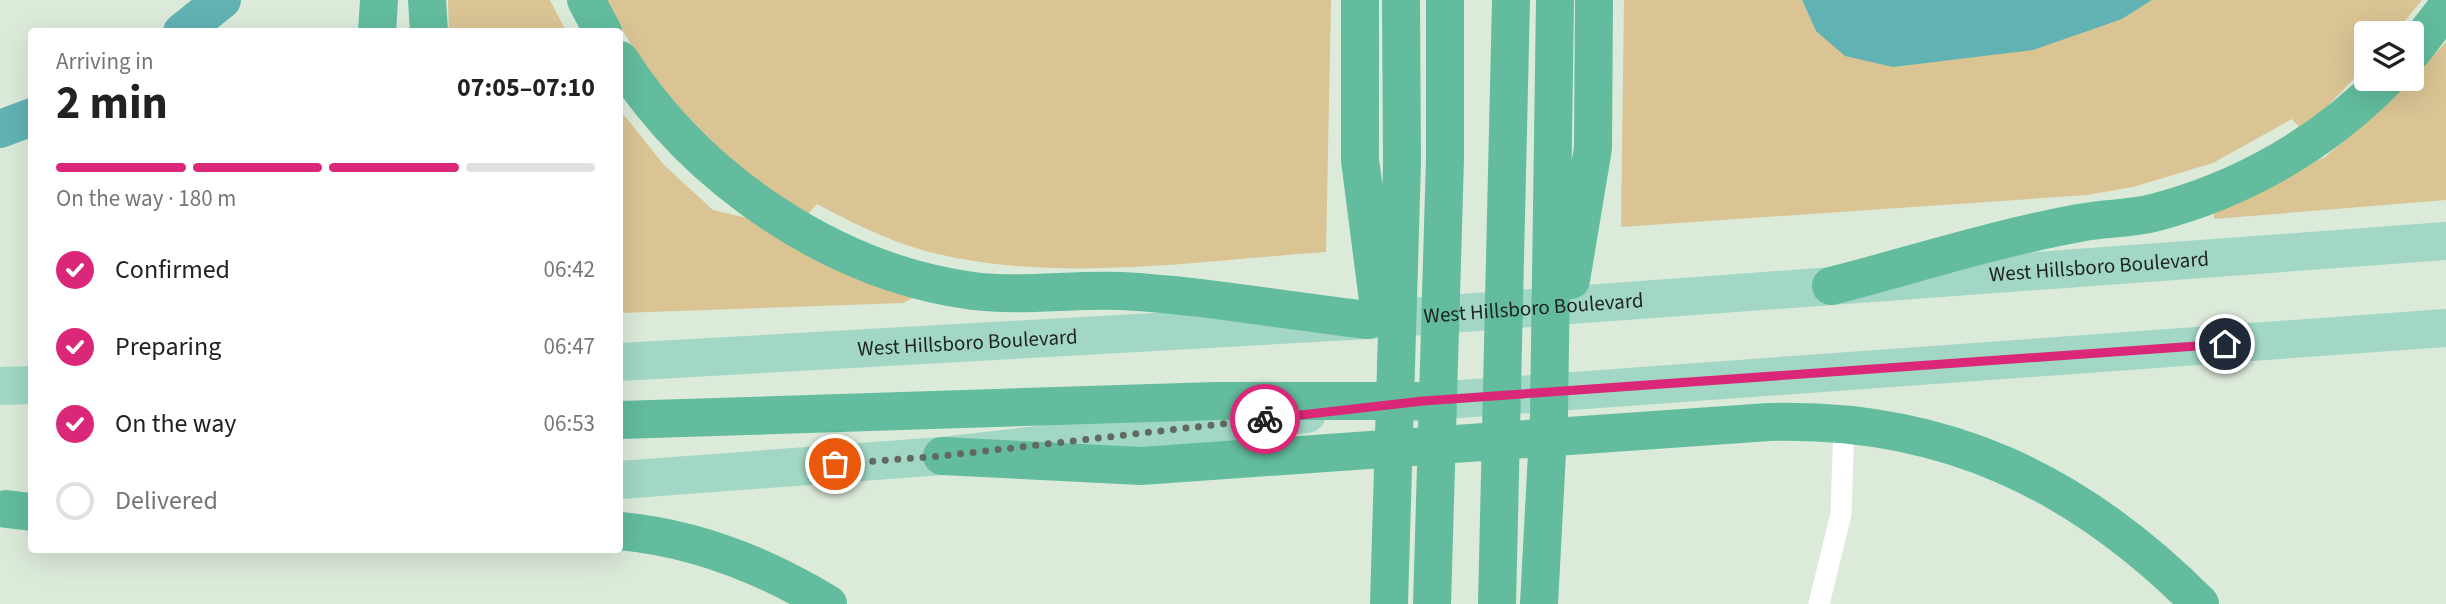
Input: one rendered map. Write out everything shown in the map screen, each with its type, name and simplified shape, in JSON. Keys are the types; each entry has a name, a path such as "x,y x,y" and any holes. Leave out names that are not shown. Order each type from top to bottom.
{"highway":[{"path":"377,28 379,0"},
{"path":"427,0 429,28"},
{"path":"586,0 601,28"},
{"path":"1360,0 1360,160 1395,432"},
{"path":"1389,604 1402,163 1401,0"},
{"path":"1432,604 1445,158 1445,0"},
{"path":"1497,604 1510,150 1511,0"},
{"path":"1539,604 1549,415 1555,0"},
{"path":"1549,415 1593,148 1594,0"},
{"path":"2424,36 2446,8"},
{"path":"623,64 680,135 752,200 831,246 897,272 972,290 1009,293 1120,291 1368,320"},
{"path":"1831,286 2081,222 2130,217 2192,201 2271,167 2304,148 2372,91"},
{"path":"623,420 1215,401 1423,401"},
{"path":"942,456 1141,466 1769,422 1844,422 1927,437 2017,470 2096,517 2162,568 2198,603"},
{"path":"623,531 667,537 738,558 781,577 828,604"}],"main road":[{"name":"West Hillsboro Boulevard","path":"623,362 1368,320 2446,241"},
{"path":"623,480 942,456 1423,401 2446,328"},
{"path":"0,386 28,385"}],"lane":[{"path":"1819,604 1840,514 1844,422"}],"shaded area":[{"path":"448,0 550,0 564,28 449,28"},
{"path":"606,0 1331,0 1326,252 1116,268 1010,266 958,258 909,246 862,227 817,204 808,214 758,184 712,146 671,101 620,26"},
{"path":"1624,0 1802,0 1816,31 2122,19 2152,0 2422,0 2405,21 2354,21 2354,79 2320,114 2299,127 2292,119 2213,163 2133,187 2087,195 1621,227"},
{"path":"2446,42 2446,200 2214,219 2214,207 2325,157 2399,91 2424,91 2424,65"},
{"path":"623,114 664,165 713,210 756,220 915,297 903,303 623,313"}],"water":[{"path":"1802,0 2152,0 2122,19 2033,50 1893,67 1845,56 1816,31"}],"waterway":[{"path":"187,28 222,0"},
{"path":"0,129 28,118"}],"way so far":[{"path":"835,464 942,456 1265,419"}],"route":[{"path":"1265,419 1423,401 2225,344"}]}
